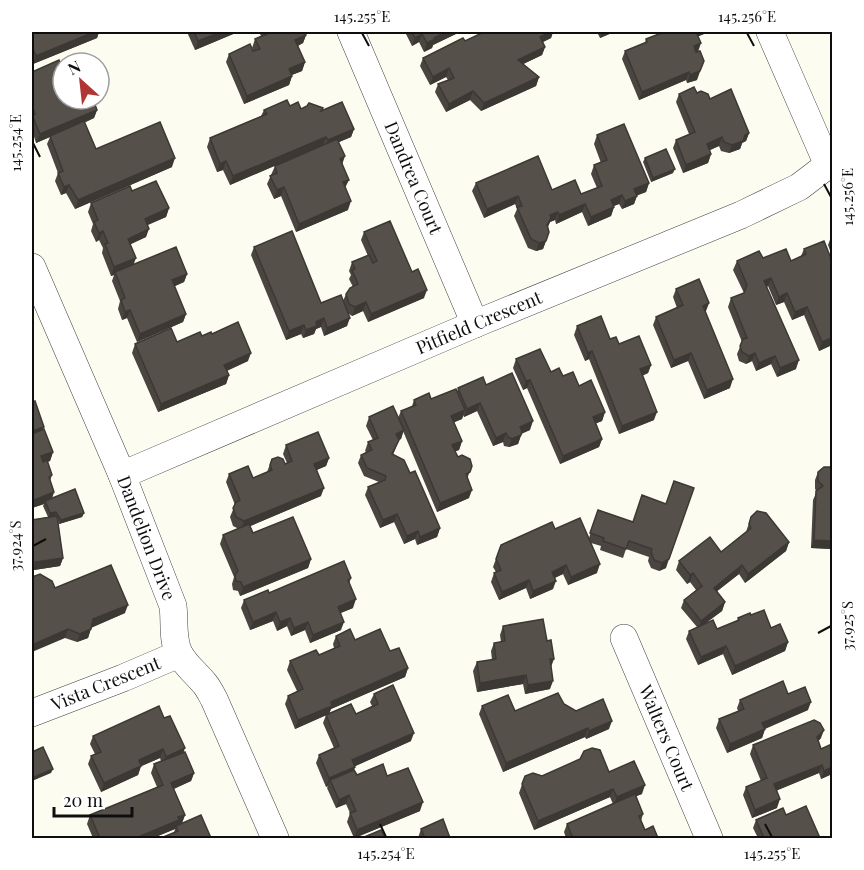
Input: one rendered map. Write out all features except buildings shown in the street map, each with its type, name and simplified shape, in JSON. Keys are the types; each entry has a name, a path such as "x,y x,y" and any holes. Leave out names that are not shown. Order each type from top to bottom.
{"street":[{"name":"Dandrea Court","path":"351,32 475,324"},
{"path":"771,32 830,164"},
{"name":"Pitfield Crescent","path":"122,475 475,324 741,215 800,187 830,164"},
{"name":"Dandelion Drive","path":"32,267 122,475 173,606 176,623 174,636 179,654"},
{"name":"Walters Court","path":"624,638 709,838"},
{"path":"179,654 189,668 205,683 214,699 275,838"},
{"name":"Vista Crescent","path":"32,713 179,654"}]}
